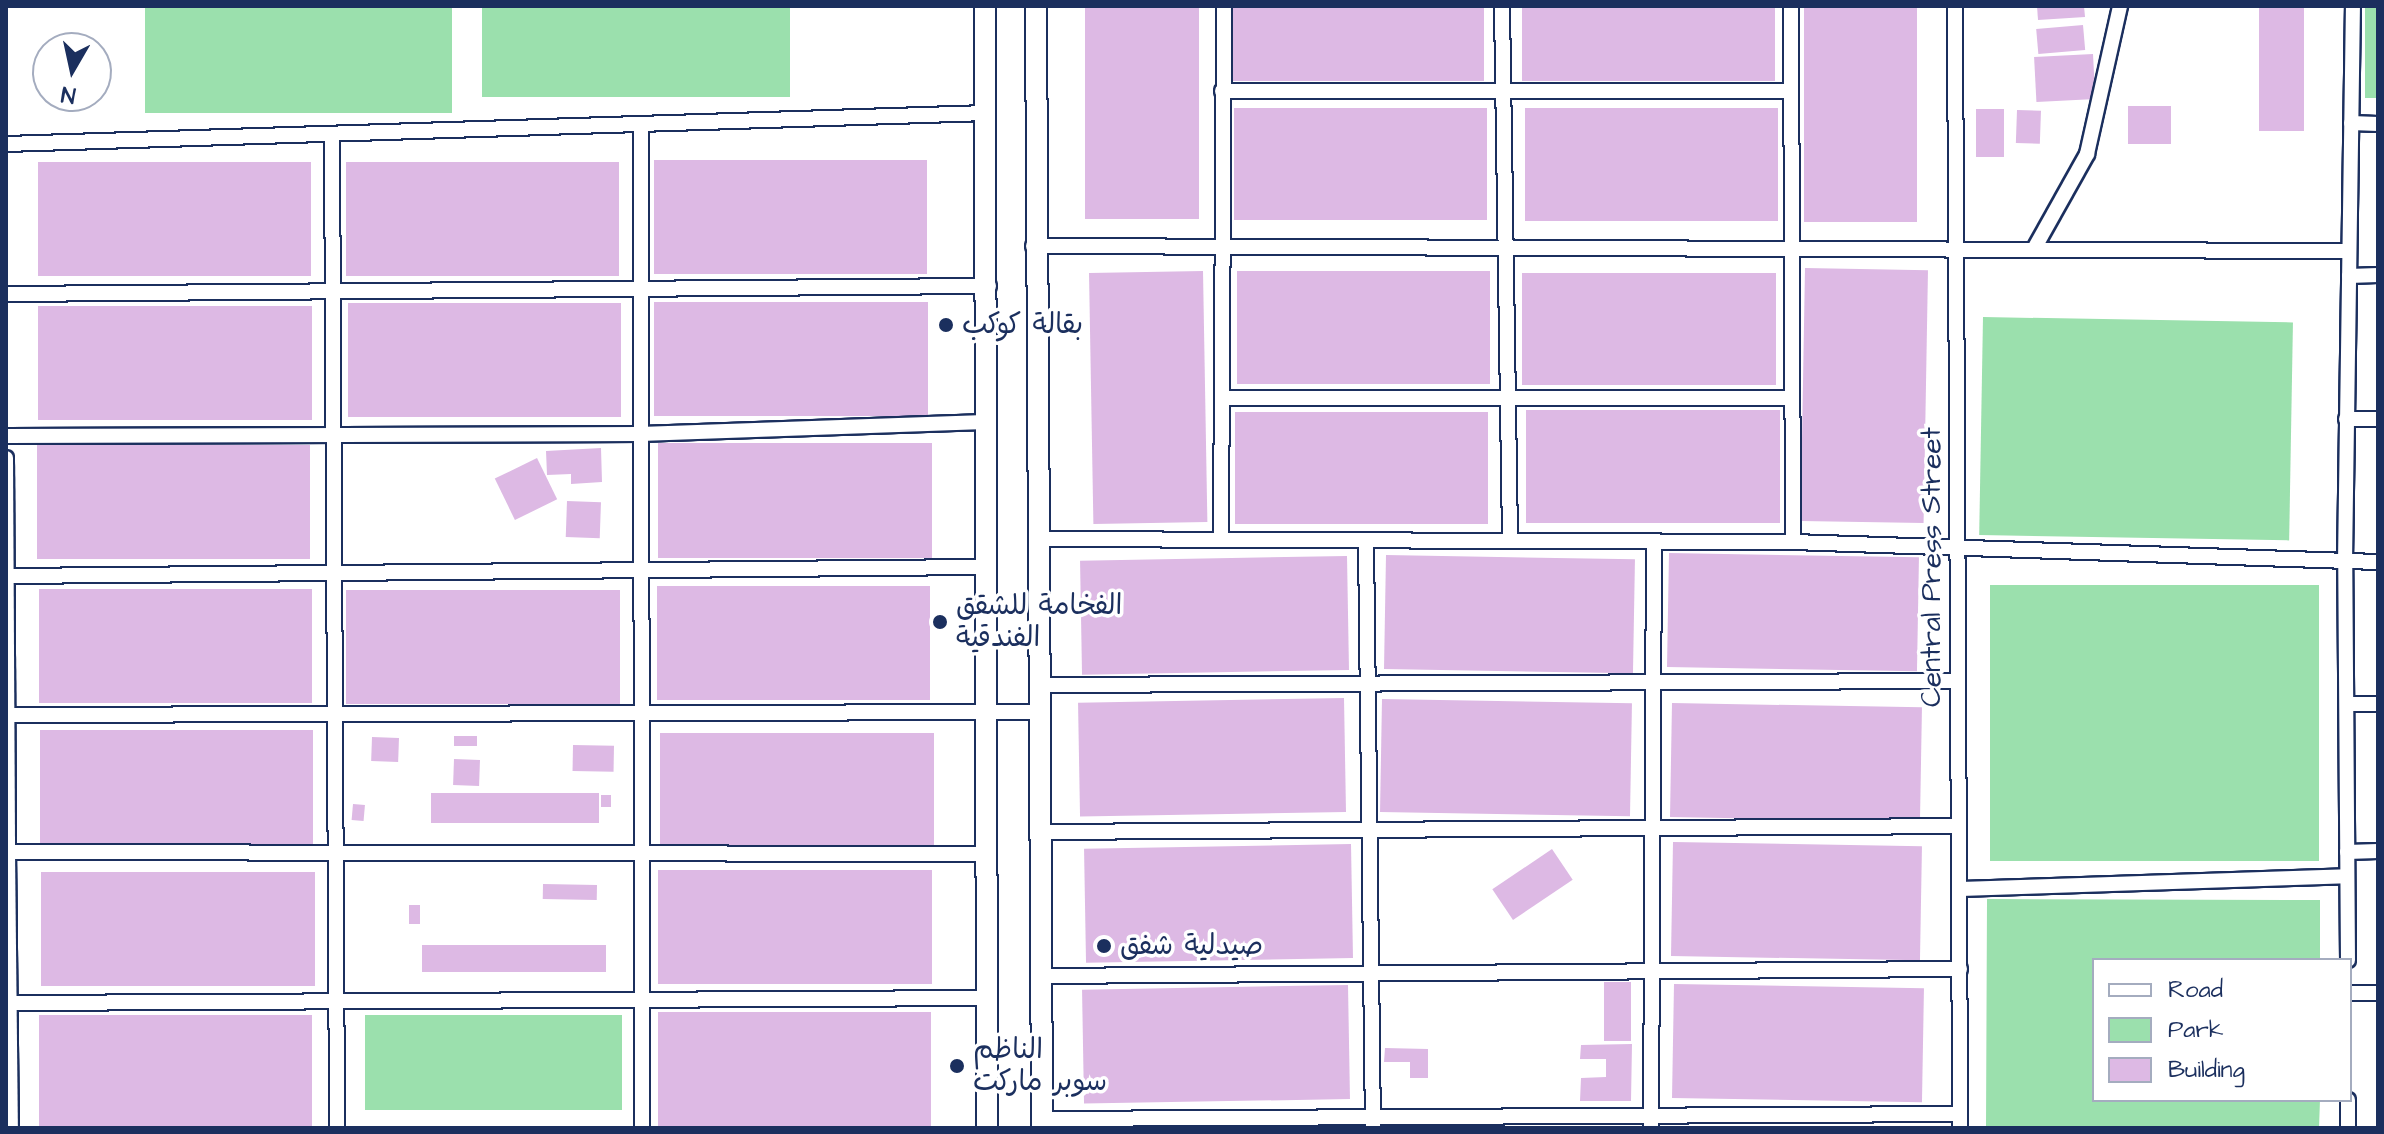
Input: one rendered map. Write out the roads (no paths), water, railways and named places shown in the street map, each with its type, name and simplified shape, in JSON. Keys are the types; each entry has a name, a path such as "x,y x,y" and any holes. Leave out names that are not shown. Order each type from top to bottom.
{"main road":[{"path":"985,6 989,286 985,422 987,1128"},
{"path":"1036,6 1033,246 1042,1124"}],"street":[{"path":"1221,537 1224,6"},
{"path":"1502,6 1510,540"},
{"path":"1791,6 1793,542"},
{"name":"Central Press Street","path":"1955,6 1959,248 1957,826 1960,1121"},
{"path":"2034,249 2087,154 2120,6"},
{"path":"2348,958 2345,562 2353,6"},
{"path":"1222,91 1791,91"},
{"path":"6,144 641,130 988,113"},
{"path":"2351,123 2378,124"},
{"path":"641,130 642,1128"},
{"path":"332,136 338,435 337,1128"},
{"path":"1033,246 2349,251"},
{"path":"2349,276 2378,275"},
{"path":"6,294 641,292 989,286"},
{"path":"1222,398 1792,398"},
{"path":"2346,419 2378,419"},
{"path":"6,436 640,434 985,422"},
{"path":"6,458 9,1128"},
{"path":"1036,539 1221,537 1793,542 2378,562"},
{"path":"1366,540 1369,829 1375,972 1373,1120"},
{"path":"1651,1128 1649,830 1654,542"},
{"path":"8,576 640,566 987,567"},
{"path":"1038,685 1652,687 1957,681"},
{"path":"2348,704 2378,704"},
{"path":"6,715 1038,712"},
{"path":"1040,832 1957,826"},
{"path":"2347,852 2378,851"},
{"path":"7,852 640,857 987,854"},
{"path":"1960,889 2347,876"},
{"path":"1042,976 1960,969"},
{"path":"2352,993 2378,993"},
{"path":"9,1003 640,996 987,998"},
{"path":"2348,1102 2348,1128"},
{"path":"1042,1124 1373,1120 1651,1111 1960,1121"}],"place":[{"name":"بقالة كوكب","path":"946,325"},
{"name":"الفخامة للشقق الفندقية","path":"940,622"},
{"name":"صيدلية شفق","path":"1104,946"},
{"name":"الناظم سوبر ماركت","path":"957,1066"}]}
